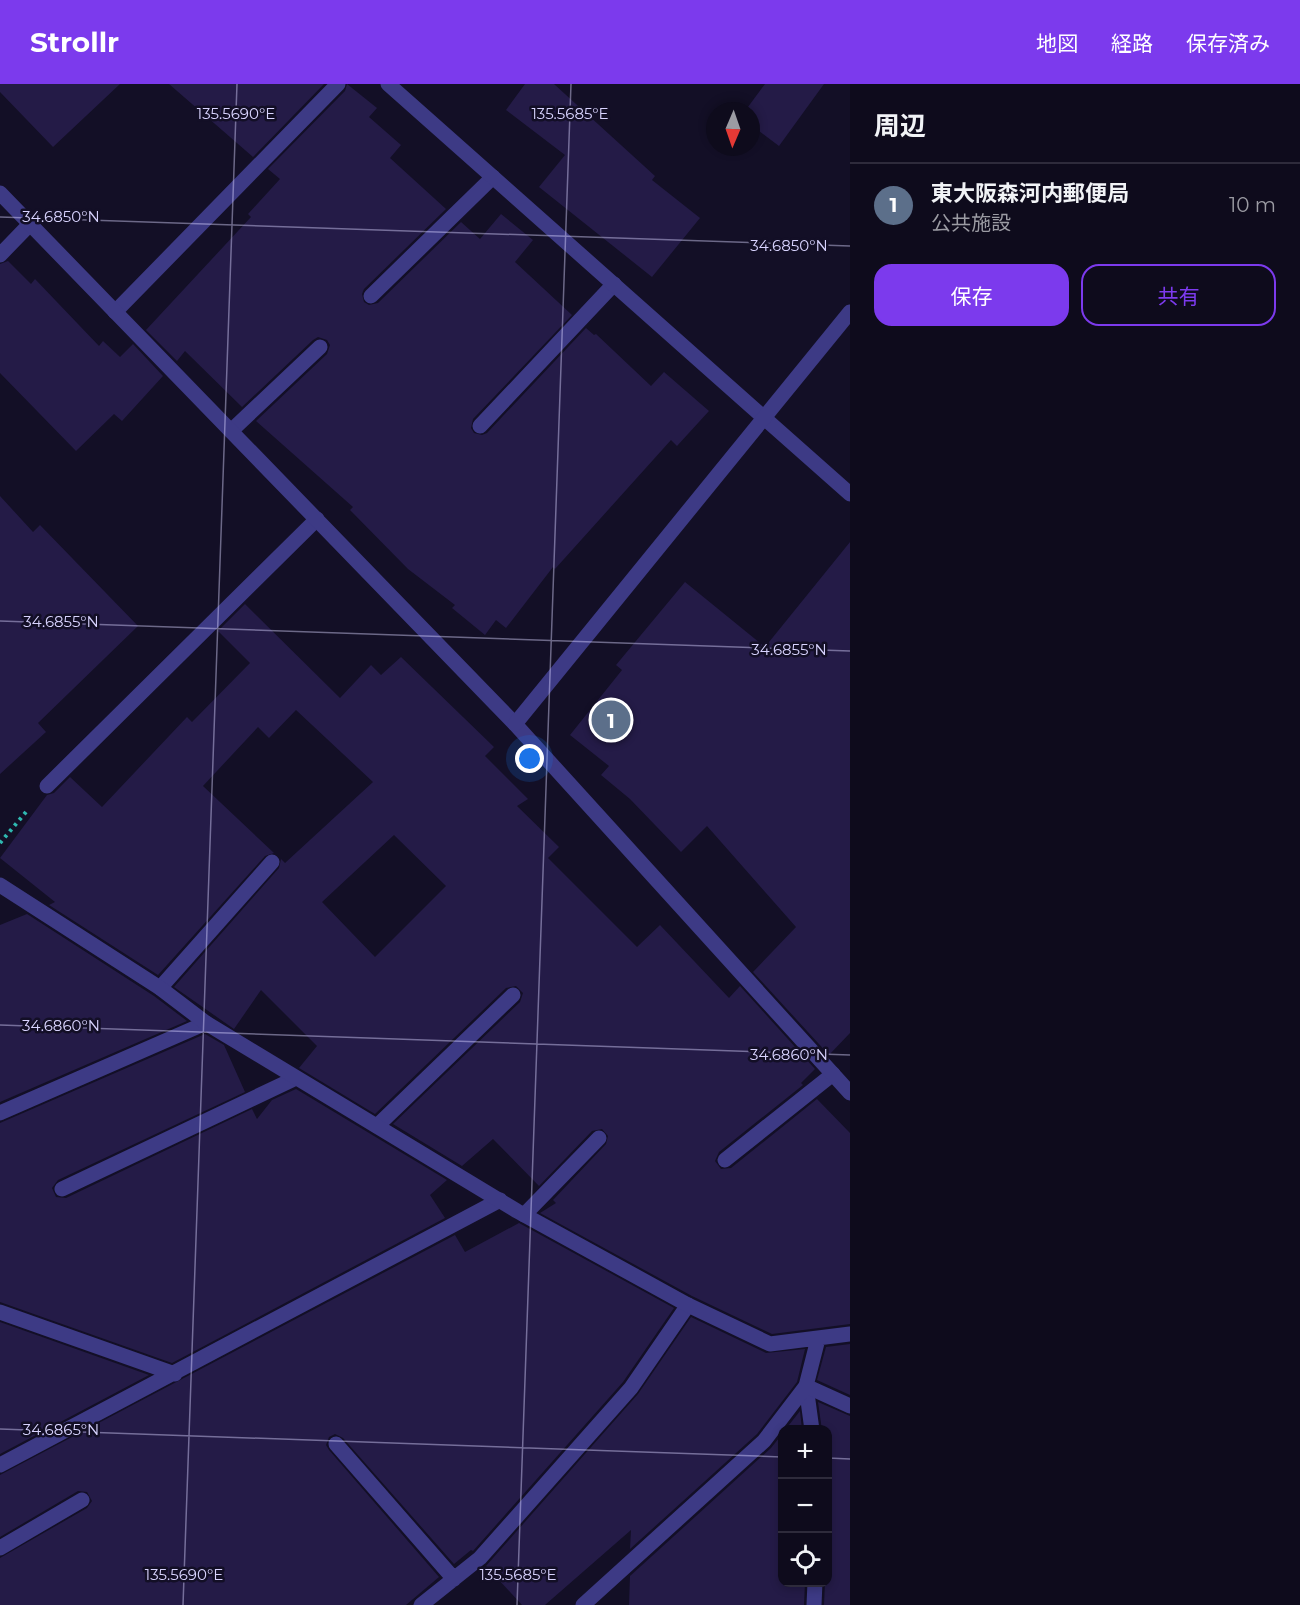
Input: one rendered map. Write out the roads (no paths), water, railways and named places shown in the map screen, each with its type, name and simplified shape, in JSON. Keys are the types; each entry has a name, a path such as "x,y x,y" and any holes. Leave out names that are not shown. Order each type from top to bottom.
{"street":[{"path":"115,312 338,84"},
{"path":"388,84 850,494"},
{"path":"371,296 493,177"},
{"path":"0,193 516,724 850,1093"},
{"path":"0,255 30,224"},
{"path":"480,426 614,284"},
{"path":"516,724 850,312"},
{"path":"231,431 320,346"},
{"path":"47,786 317,519"},
{"path":"160,988 272,862"},
{"path":"1,887 160,988 206,1023 524,1215 688,1305 770,1344 850,1334"},
{"path":"377,1126 513,994"},
{"path":"0,1113 206,1023"},
{"path":"725,1160 832,1074"},
{"path":"62,1189 296,1077"},
{"path":"524,1215 599,1138"},
{"path":"0,1465 500,1200"},
{"path":"421,1605 480,1558 631,1388 688,1305"},
{"path":"0,1312 175,1374"},
{"path":"583,1605 764,1441 806,1386 818,1339"},
{"path":"806,1386 850,1406"},
{"path":"806,1386 812,1425"},
{"path":"336,1444 454,1579"},
{"path":"0,1548 82,1500"},
{"path":"814,1605 815,1587"}],"place":[{"name":"東大阪森河内郵便局","path":"611,720"}]}
